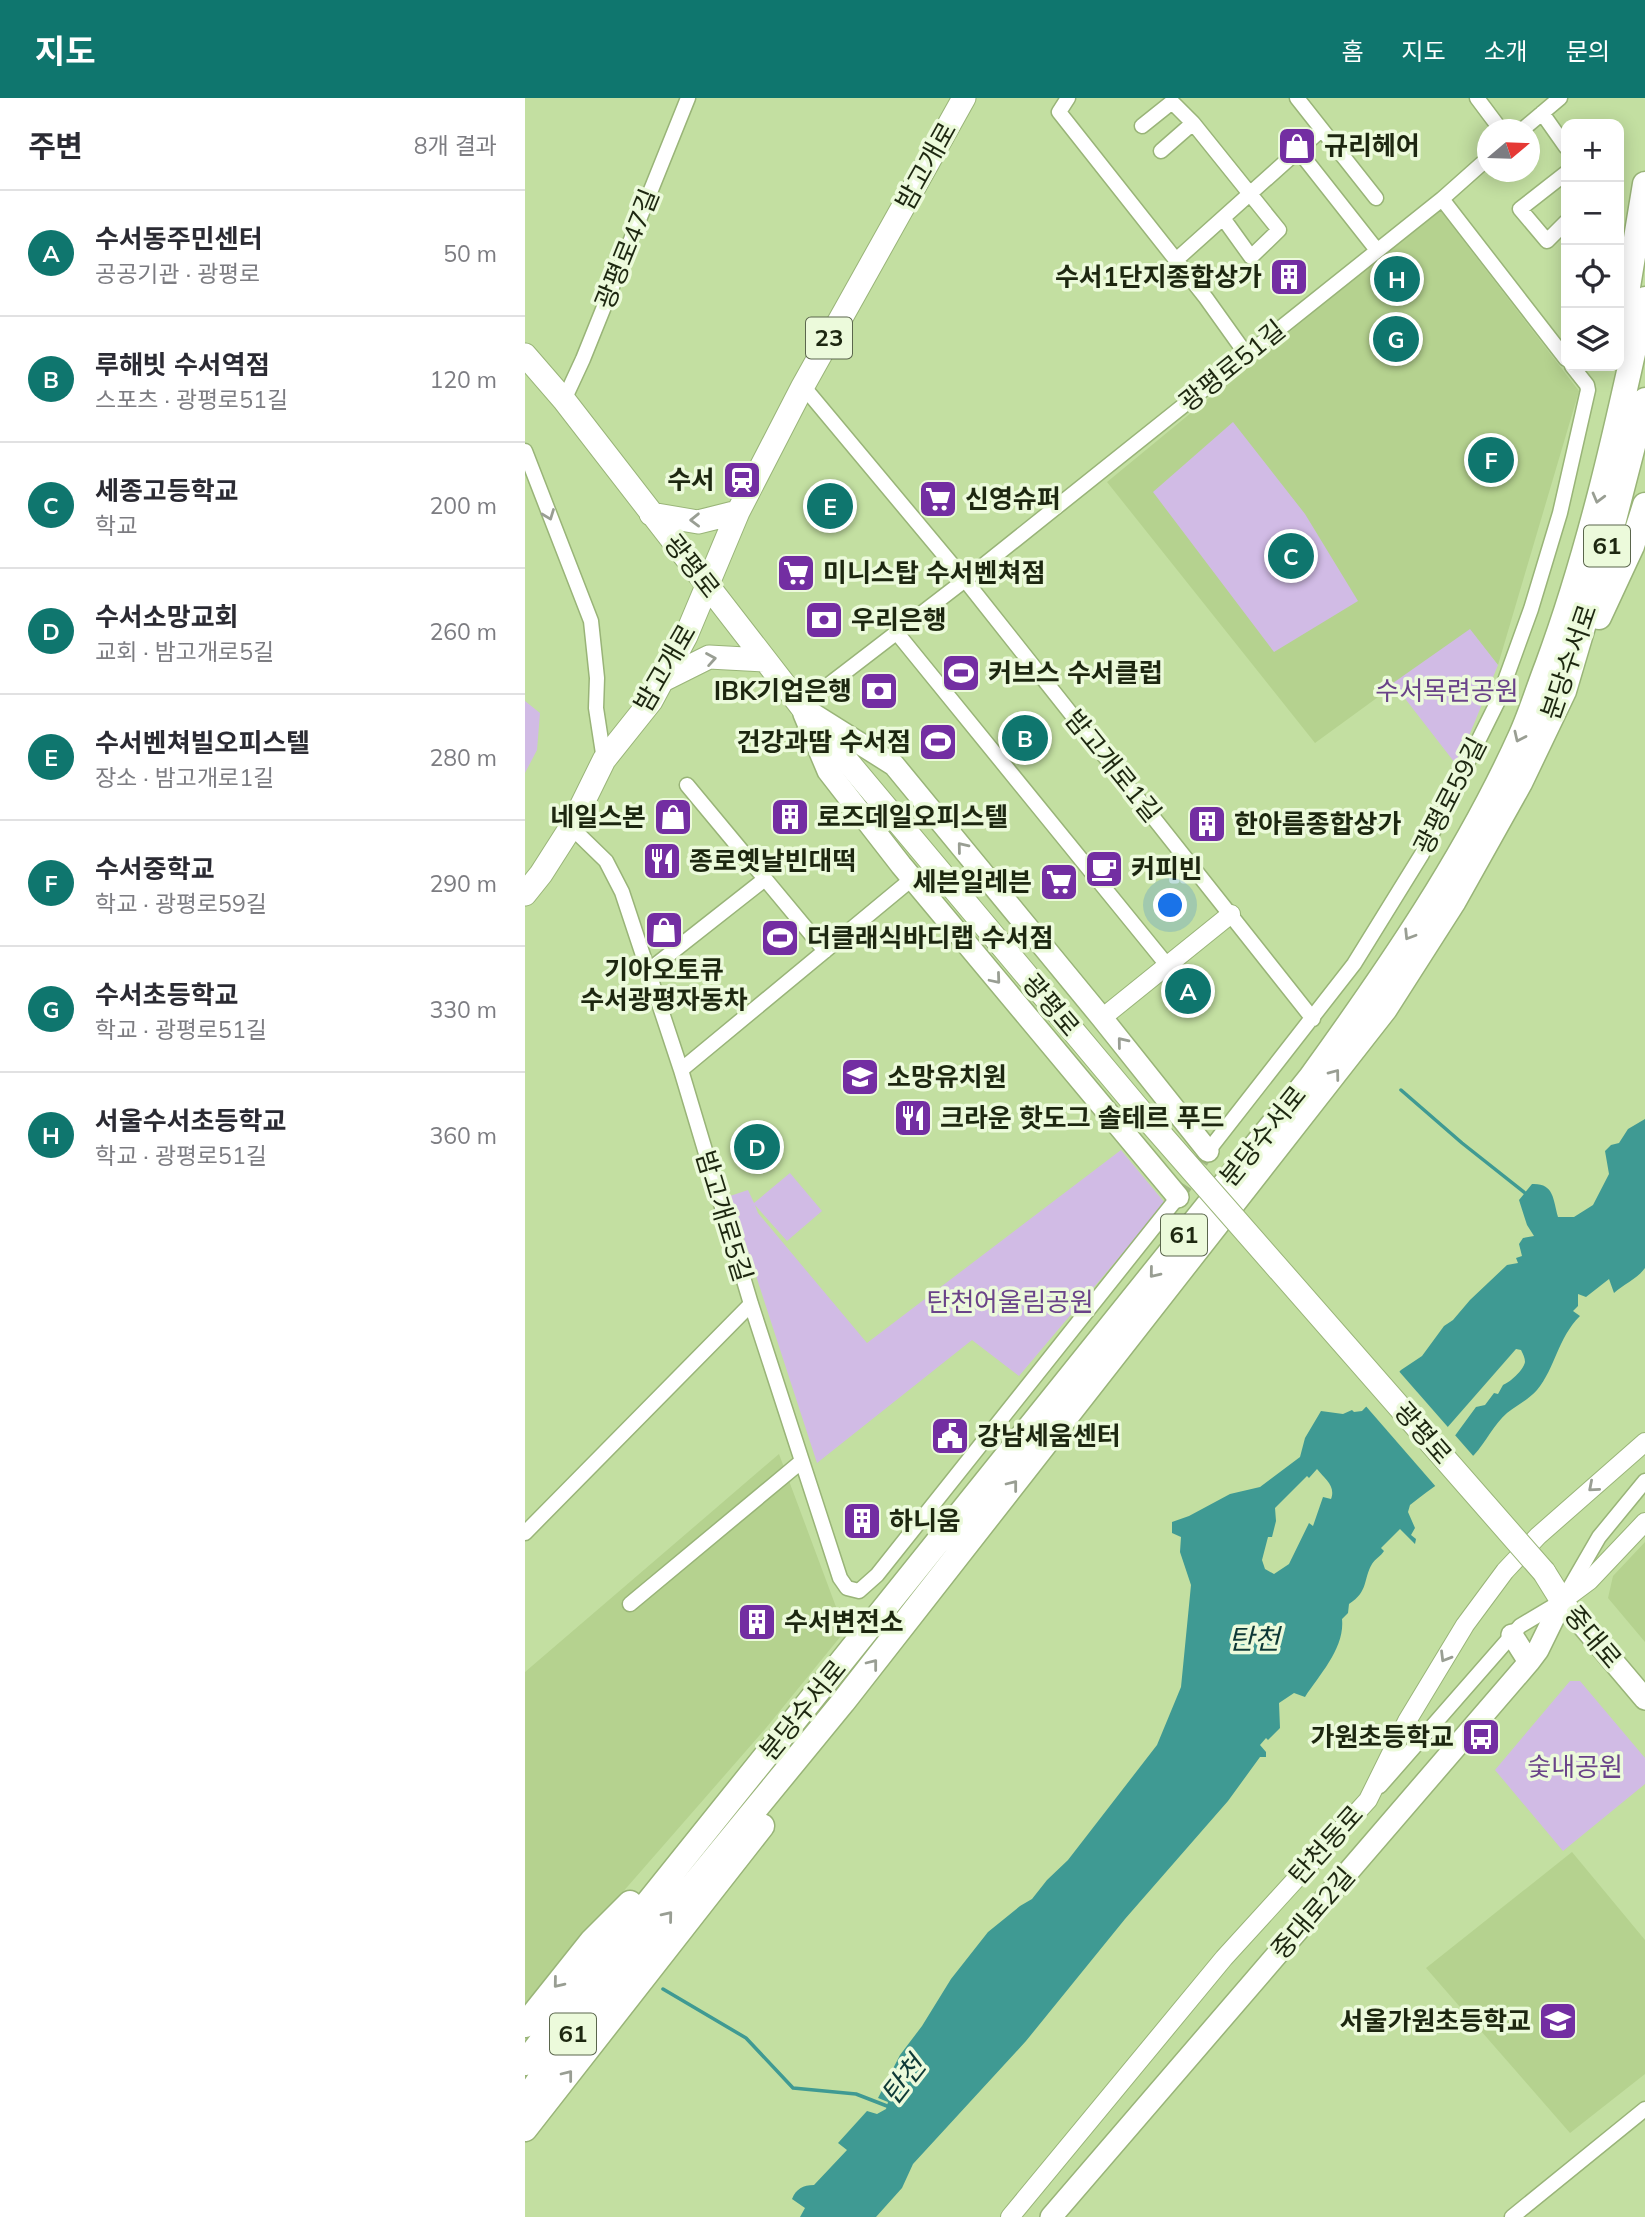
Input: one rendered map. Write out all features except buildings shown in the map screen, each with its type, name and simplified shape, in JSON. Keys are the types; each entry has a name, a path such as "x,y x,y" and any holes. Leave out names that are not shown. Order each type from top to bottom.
{"highway":[{"path":"1624,311 1645,184"},
{"name":"분당수서로","path":"525,2063 713,1822 1311,1077 1387,971 1463,848 1521,735 1571,601 1616,432 1645,299"},
{"path":"1615,371 1616,432"},
{"name":"분당수서로","path":"525,2101 550,2064 607,1955 843,1702 1385,1009 1454,901 1520,783 1564,691 1609,538 1645,400"},
{"path":"1564,691 1632,545 1645,505"},
{"path":"525,2129 792,1786 843,1702"},
{"path":"525,2025 607,1955"}],"main road":[{"name":"밤고개로","path":"525,894 571,827 604,760 650,701 686,636 738,512 803,386 964,98"},
{"name":"광평로","path":"525,355 563,400 800,706 1142,1113 1544,1572"},
{"path":"651,514 698,522 738,512"},
{"path":"661,681 709,657 765,660"},
{"path":"800,706 828,771 913,878 1178,1197"},
{"path":"800,706 894,765 1208,1151"},
{"path":"1135,1145 1146,1150 1168,1146 1177,1123 1165,1095"},
{"name":"중대로","path":"1544,1572 1562,1601 1645,1699"},
{"name":"중대로2길","path":"1051,2217 1529,1662 1538,1650 1562,1601"},
{"path":"1512,1635 1529,1662"}],"street":[{"name":"광평로47길","path":"563,400 583,359 688,98"},
{"path":"1068,98 1059,112 1247,355"},
{"path":"1297,98 1376,198"},
{"path":"1477,98 1493,119"},
{"path":"1535,119 1560,98"},
{"path":"1142,126 1172,102 1193,123 1279,230 1251,257 1223,218"},
{"path":"1542,113 1561,140"},
{"path":"1161,151 1193,123"},
{"path":"1175,260 1321,130"},
{"path":"1298,150 1376,249"},
{"name":"광평로51길","path":"800,706 965,580 1477,168"},
{"path":"1561,177 1520,209 1547,241 1561,227"},
{"path":"1441,199 1561,353"},
{"name":"광평로59길","path":"1208,1151 1355,964 1422,854 1497,703 1531,609 1560,513 1588,390 1575,371"},
{"name":"밤고개로1길","path":"803,386 965,580 1313,1019"},
{"path":"525,451 591,621 597,678 596,708 604,760"},
{"path":"897,633 1167,965"},
{"path":"687,785 825,951"},
{"name":"밤고개로5길","path":"571,827 606,861 622,892 681,1070 751,1304 840,1578 847,1588 859,1591 877,1575 1178,1197"},
{"path":"681,1070 913,878"},
{"path":"648,971 765,879"},
{"name":"광평로","path":"1102,1018 1231,914"},
{"path":"525,1533 751,1304"},
{"path":"1368,1800 1414,1709 1465,1625 1505,1571 1538,1536 1645,1442"},
{"path":"630,1604 802,1461"},
{"name":"탄천동로","path":"1010,2217 1224,1958 1368,1800 1520,1626 1562,1601 1599,1537 1645,1481"},
{"path":"1562,1601 1588,1581 1645,1522"},
{"path":"1512,2217 1645,2109"}],"shaded area":[{"path":"1439,209 1579,391 1498,665 1470,630 1315,743 1107,482"},
{"path":"779,1454 845,1631 766,1728 525,2004 525,1672"},
{"path":"1645,1542 1645,1642 1608,1598 1613,1576"},
{"name":"서울가원초등학교","path":"1572,1852 1645,1940 1645,2074 1570,2133 1426,1968"}],"green space":[{"path":"1233,422 1305,514 1358,601 1274,652 1153,492"},
{"name":"수서목련공원","path":"1470,629 1498,665 1455,763 1393,683"},
{"path":"525,701 540,713 537,750 525,773"},
{"name":"탄천어울림공원","path":"1121,1150 1165,1203 1019,1376 972,1340 817,1463 730,1196 748,1190 754,1203 790,1173 822,1211 787,1241 755,1205 758,1213 867,1343"},
{"name":"숯내공원","path":"1570,1681 1580,1681 1645,1758 1645,1784 1563,1851 1495,1770"}],"water":[{"name":"탄천","path":"1645,1119 1645,1268 1614,1293 1609,1279 1586,1297 1578,1294 1578,1306 1573,1311 1580,1316 1566,1334 1549,1372 1537,1390 1502,1417 1474,1455 1410,1505 1408,1512 1415,1528 1411,1535 1416,1539 1415,1544 1400,1529 1381,1548 1384,1551 1369,1569 1363,1590 1349,1604 1348,1613 1342,1619 1340,1640 1324,1670 1305,1697 1294,1693 1279,1703 1280,1728 1260,1745 1266,1752 1266,1757 1260,1757 1228,1801 1125,1919 1026,2041 913,2164 902,2188 876,2217 800,2217 805,2208 792,2199 800,2188 814,2185 847,2150 838,2143 867,2111 877,2114 886,2109 888,2102 878,2098 900,2055 922,2026 951,1979 988,1932 1032,1899 1068,1860 1157,1745 1181,1687 1191,1585 1180,1552 1181,1537 1172,1533 1172,1522 1230,1494 1260,1487 1300,1457 1305,1438 1321,1411 1343,1414 1352,1410 1362,1411 1401,1370 1422,1356 1444,1326 1453,1320 1470,1300 1507,1265 1518,1263 1516,1258 1522,1256 1519,1244 1523,1238 1534,1236 1527,1225 1519,1200 1532,1184 1549,1189 1558,1217 1574,1217 1593,1205 1609,1174 1605,1151 1611,1145 1619,1143 1628,1129","holes":["1516,1349 1521,1350 1524,1358 1522,1369 1503,1385 1498,1394 1494,1393 1485,1405 1476,1407 1454,1437 1446,1429","1317,1469 1331,1486 1331,1499 1323,1497 1313,1526 1309,1523 1289,1564 1274,1574 1265,1569 1262,1560 1268,1537 1272,1537 1276,1521 1275,1508"]}],"pier":[{"path":"1397,1369 1475,1458 1437,1488 1364,1404"}],"waterway":[{"path":"1401,1090 1525,1193"},
{"path":"663,1989 746,2038 793,2088 856,2094 887,2106"}],"tunnel":[{"path":"1178,1197 1208,1151"}],"place":[{"name":"규리헤어","path":"1297,146"},
{"name":"수서1단지종합상가","path":"1289,277"},
{"name":"서울수서초등학교","path":"1397,279"},
{"name":"수서초등학교","path":"1396,339"},
{"name":"수서중학교","path":"1491,460"},
{"name":"수서","path":"742,480"},
{"name":"신영슈퍼","path":"938,499"},
{"name":"수서벤쳐빌오피스텔","path":"830,506"},
{"name":"세종고등학교","path":"1291,556"},
{"name":"미니스탑 수서벤쳐점","path":"796,573"},
{"name":"우리은행","path":"824,620"},
{"name":"커브스 수서클럽","path":"961,673"},
{"name":"IBK기업은행","path":"879,691"},
{"name":"루해빗 수서역점","path":"1025,738"},
{"name":"건강과땀 수서점","path":"938,742"},
{"name":"네일스본","path":"673,817"},
{"name":"로즈데일오피스텔","path":"790,817"},
{"name":"한아름종합상가","path":"1207,824"},
{"name":"종로옛날빈대떡","path":"662,861"},
{"name":"커피빈","path":"1104,869"},
{"name":"세븐일레븐","path":"1059,882"},
{"name":"기아오토큐 수서광평자동차","path":"664,930"},
{"name":"더클래식바디랩 수서점","path":"780,938"},
{"name":"수서동주민센터","path":"1188,991"},
{"name":"소망유치원","path":"860,1077"},
{"name":"크라운 핫도그 솔테르 푸드","path":"913,1118"},
{"name":"수서소망교회","path":"757,1147"},
{"name":"강남세움센터","path":"950,1436"},
{"name":"하니움","path":"862,1521"},
{"name":"수서변전소","path":"757,1622"},
{"name":"가원초등학교","path":"1481,1737"},
{"name":"서울가원초등학교","path":"1558,2021"}]}
